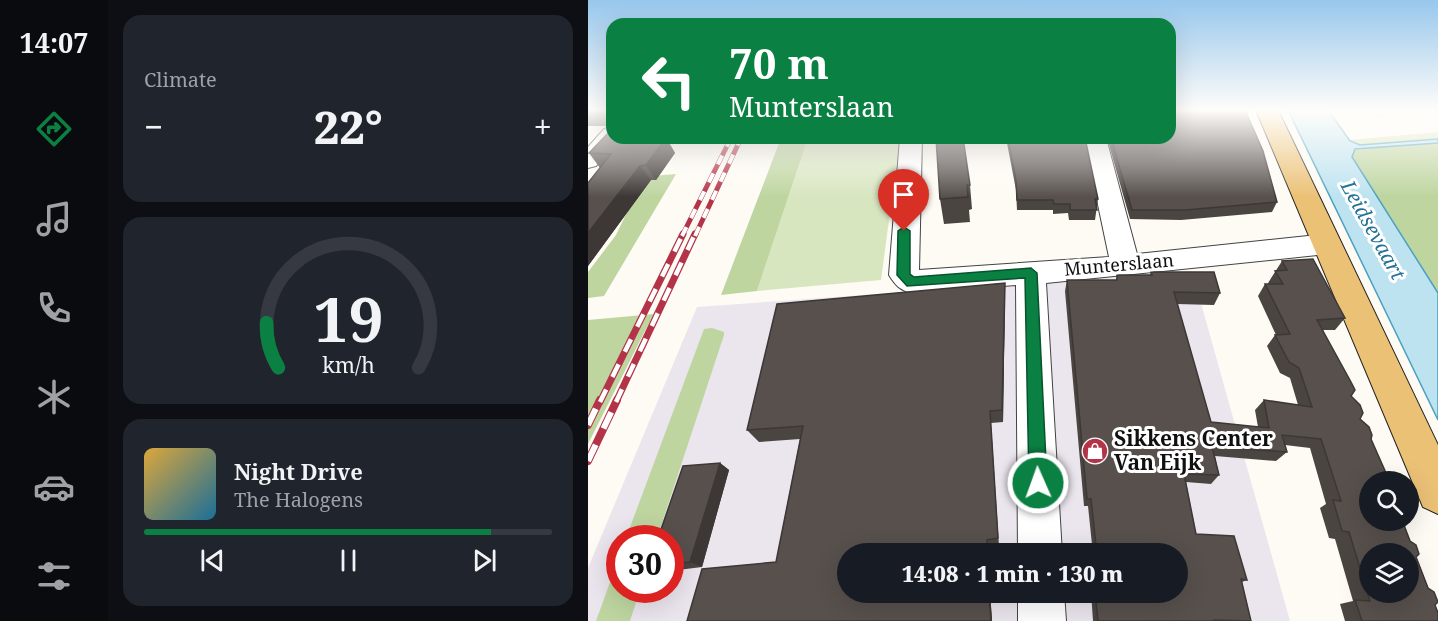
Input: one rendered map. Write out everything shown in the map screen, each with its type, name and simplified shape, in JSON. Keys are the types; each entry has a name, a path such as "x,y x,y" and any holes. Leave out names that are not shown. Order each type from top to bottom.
{"main road":[{"path":"1280,139 1438,492"}],"street":[{"path":"588,161 606,141"},
{"name":"Munterslaan","path":"911,144 903,252 904,275 911,282 1125,266 1327,244"},
{"path":"1096,144 1125,266"},
{"path":"1031,273 1040,543"},
{"path":"1041,603 1042,621"}],"shaded area":[{"path":"1192,271 1290,621 588,621 588,568 697,307"}],"green space":[{"path":"1360,139 1438,139 1360,145 1349,140"},
{"path":"1438,142 1438,293 1352,157 1354,150"},
{"path":"779,144 806,144 757,291 721,295"},
{"path":"806,144 899,144 881,280 757,291"},
{"path":"676,174 604,296 588,298 588,272 616,235 632,202 588,192 588,181"},
{"path":"654,314 646,329 588,444 588,320"},
{"path":"712,328 724,332 724,335 661,525 631,525 704,329"},
{"path":"606,593 606,603 636,603 630,621 596,621"}],"water":[{"name":"Leidsevaart","path":"1302,139 1349,139 1360,145 1438,139 1438,143 1355,149 1352,157 1438,293 1438,420"}],"building":[{"path":"602,139 606,139 606,144 662,144 646,165 640,166 588,233 588,183 611,154 589,153"},
{"path":"1176,139 1258,139 1277,202 1185,210 1132,210 1113,144 1176,144"},
{"path":"936,144 964,144 970,185 967,185 968,197 940,199"},
{"path":"1009,144 1086,144 1098,199 1095,199 1097,210 1070,210 1070,204 1054,204 1053,200 1017,200"},
{"path":"1313,259 1345,318 1317,320 1355,390 1351,396 1360,405 1363,413 1360,419 1369,427 1371,439 1385,471 1359,471 1359,531 1406,531 1413,543 1359,543 1359,565 1349,532 1342,531 1333,500 1341,501 1321,439 1282,435 1287,452 1212,447 1219,475 1184,474 1196,534 1234,536 1247,580 1241,579 1251,621 1098,621 1096,603 1188,603 1188,543 1096,543 1091,499 1087,499 1067,280 1117,280 1117,275 1152,275 1151,272 1214,272 1220,293 1174,292 1211,422 1269,428 1264,400 1312,407 1299,368 1289,362 1275,335 1290,334 1265,284 1283,284 1275,271 1287,270 1282,261"},
{"path":"1005,283 1002,410 990,411 998,538 987,540 987,543 837,543 837,603 990,603 991,621 687,621 702,569 776,562 803,426 747,430 777,304"},
{"path":"720,463 690,562 684,563 684,525 663,525 683,466"},
{"path":"1419,565 1428,588 1434,592 1438,602 1435,605 1438,621 1362,621 1355,600 1359,600 1359,603 1419,603"}],"railway":[{"path":"683,234 728,144"},
{"path":"695,236 738,144"},
{"path":"600,402 683,234"},
{"path":"616,402 695,234"},
{"path":"588,425 600,400"},
{"path":"588,461 617,400"}],"place":[{"name":"Sikkens Center Van Eijk","path":"1095,451"}],"route":[{"path":"904,231 904,275 911,282 1031,273 1038,483"}]}
